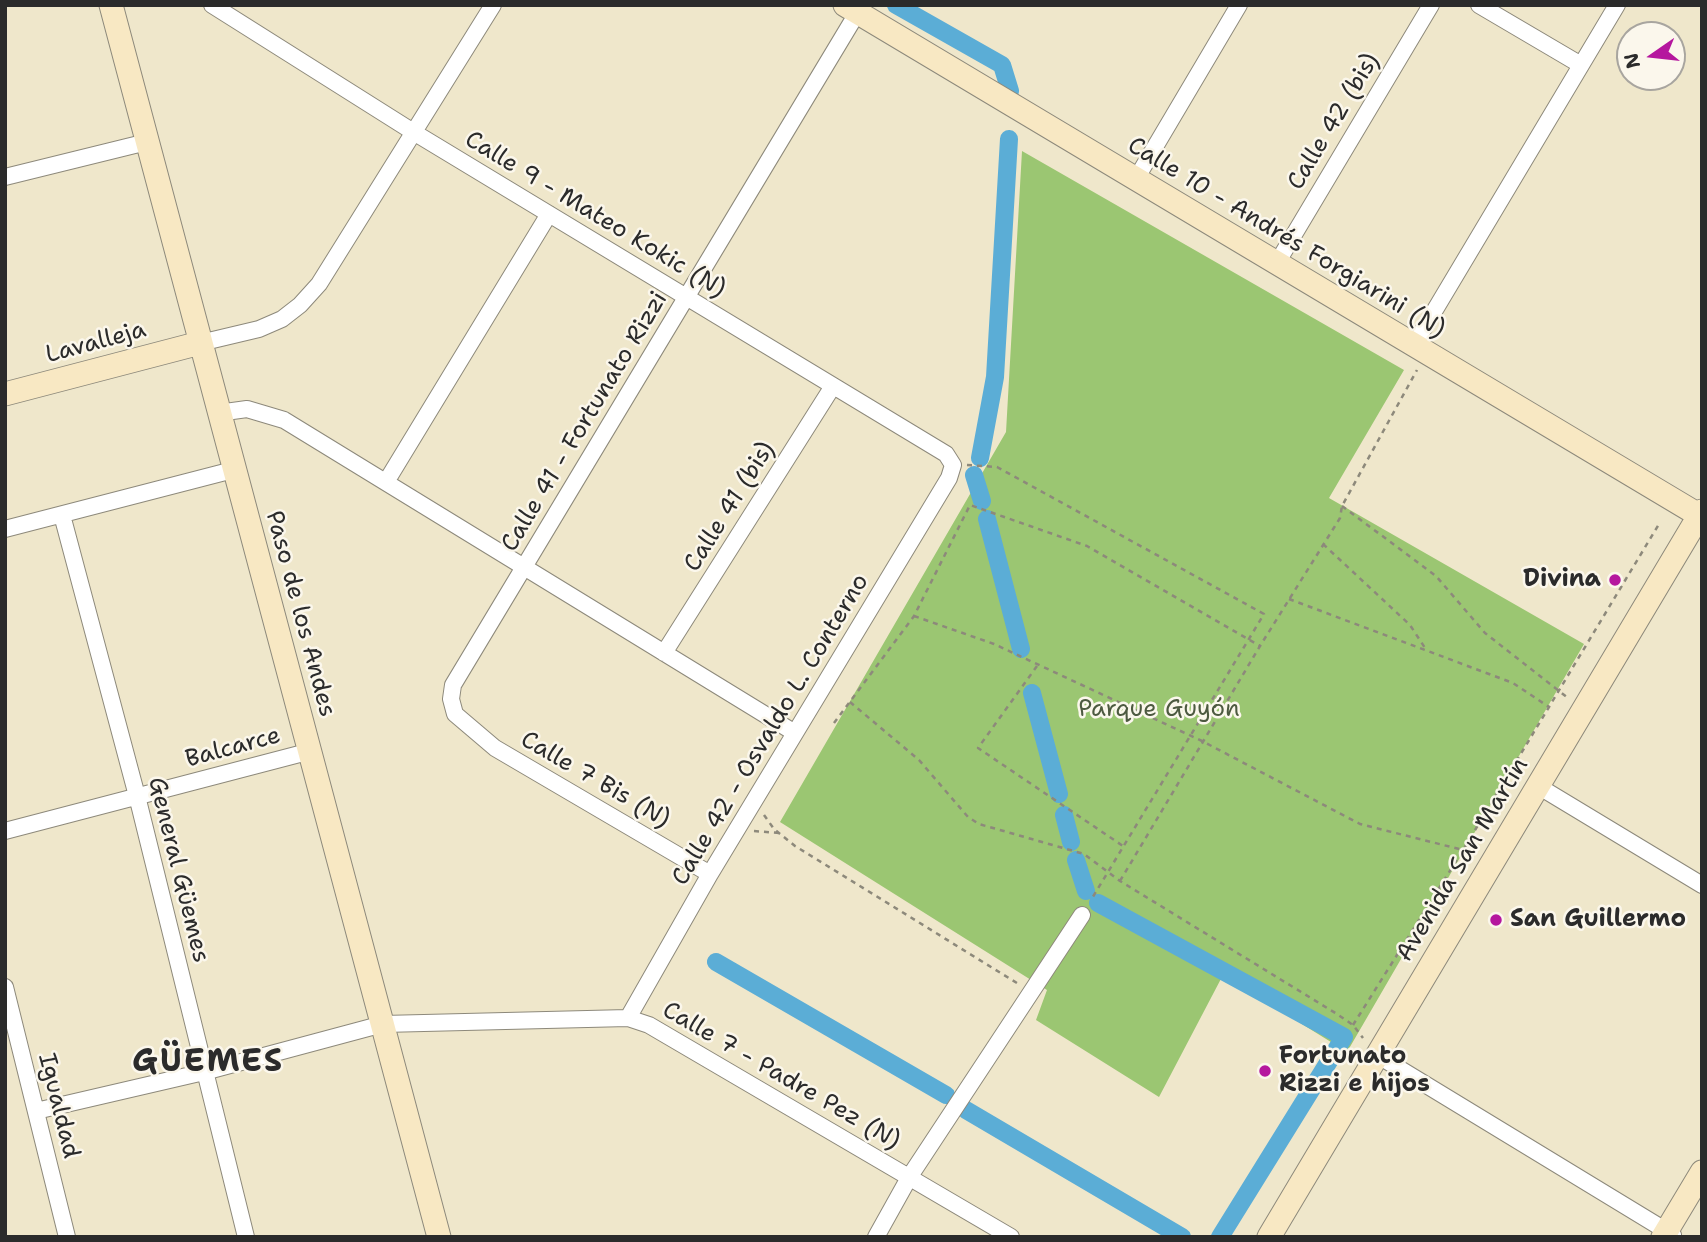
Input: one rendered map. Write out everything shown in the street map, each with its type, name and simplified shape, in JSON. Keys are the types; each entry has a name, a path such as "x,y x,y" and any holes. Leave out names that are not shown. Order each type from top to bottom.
{"street":[{"name":"Paso de los Andes","path":"111,5 439,1237"},
{"name":"Calle 9 - Mateo Kokic (N)","path":"212,5 415,133 946,454 953,465"},
{"path":"200,343 259,329 300,305 318,285 415,133 492,5"},
{"path":"1136,179 1239,5"},
{"name":"Calle 42 (bis)","path":"1277,263 1431,5"},
{"path":"1479,5 1581,65"},
{"path":"1420,349 1617,5"},
{"name":"Calle 10 - Andrés Forgiarini (N)","path":"855,8 1420,349 1701,514"},
{"name":"Calle 41 - Fortunato Rizzi","path":"460,721 451,699 453,685 687,297 855,8"},
{"path":"5,177 147,142"},
{"path":"386,482 550,214"},
{"name":"Lavalleja","path":"5,394 200,343"},
{"name":"Calle 41 (bis)","path":"664,653 833,386"},
{"path":"218,413 247,409 284,420 795,733"},
{"name":"Calle 42 - Osvaldo L. Conterno","path":"628,1018 710,874 949,478 953,465"},
{"path":"5,529 233,470"},
{"name":"Avenida San Martín","path":"1269,1237 1701,514"},
{"name":"General Güemes","path":"62,515 137,796 246,1237"},
{"name":"Calle 7 Bis (N)","path":"460,721 495,748 710,874"},
{"name":"Balcarce","path":"5,831 311,751"},
{"path":"1538,786 1702,885"},
{"path":"876,1237 910,1176 1082,915"},
{"name":"Igualdad","path":"5,987 67,1237"},
{"name":"Calle 7 - Padre Pez (N)","path":"36,1111 204,1072 383,1024 628,1018 649,1025 1011,1237"},
{"path":"1377,1055 1668,1235 1702,1172"}],"path":[{"path":"1120,881 1202,741 1340,518 1342,506 1420,349"},
{"path":"953,465 998,467 1264,614 1082,915"},
{"path":"834,723 914,616 970,505 1087,546 1260,646"},
{"path":"1342,506 1436,576 1485,634 1583,710"},
{"path":"1353,1025 1463,850 1659,524"},
{"path":"1323,544 1410,625 1427,651"},
{"path":"1289,599 1513,683 1549,707"},
{"path":"914,616 994,644 1202,741 1360,824 1463,850"},
{"path":"1037,665 978,748 1123,846"},
{"path":"850,702 919,760 968,817 979,824 1084,854 1120,881 1353,1025 1377,1055"},
{"path":"758,795 760,811 774,829 795,846 1031,992"}],"green space":[{"name":"Parque Guyón","path":"1022,151 1404,370 1329,498 1584,644 1347,1052 1223,975 1159,1097 1036,1020 1047,990 780,822 1006,432"}],"waterway":[{"path":"896,5 1002,65 1010,91"},
{"path":"980,458 995,377 1009,139"},
{"path":"974,475 982,501"},
{"path":"987,519 1021,649"},
{"path":"1032,693 1059,794"},
{"path":"1064,815 1071,842"},
{"path":"1076,860 1086,891"},
{"path":"1098,903 1344,1037 1220,1237"},
{"path":"716,962 946,1095"},
{"path":"966,1110 1182,1237"}],"place":[{"name":"Divina","path":"1615,580"},
{"name":"San Guillermo","path":"1496,920"},
{"name":"Fortunato Rizzi e hijos","path":"1265,1071"}],"district":[{"name":"GÜEMES","path":"208,1063"}]}
